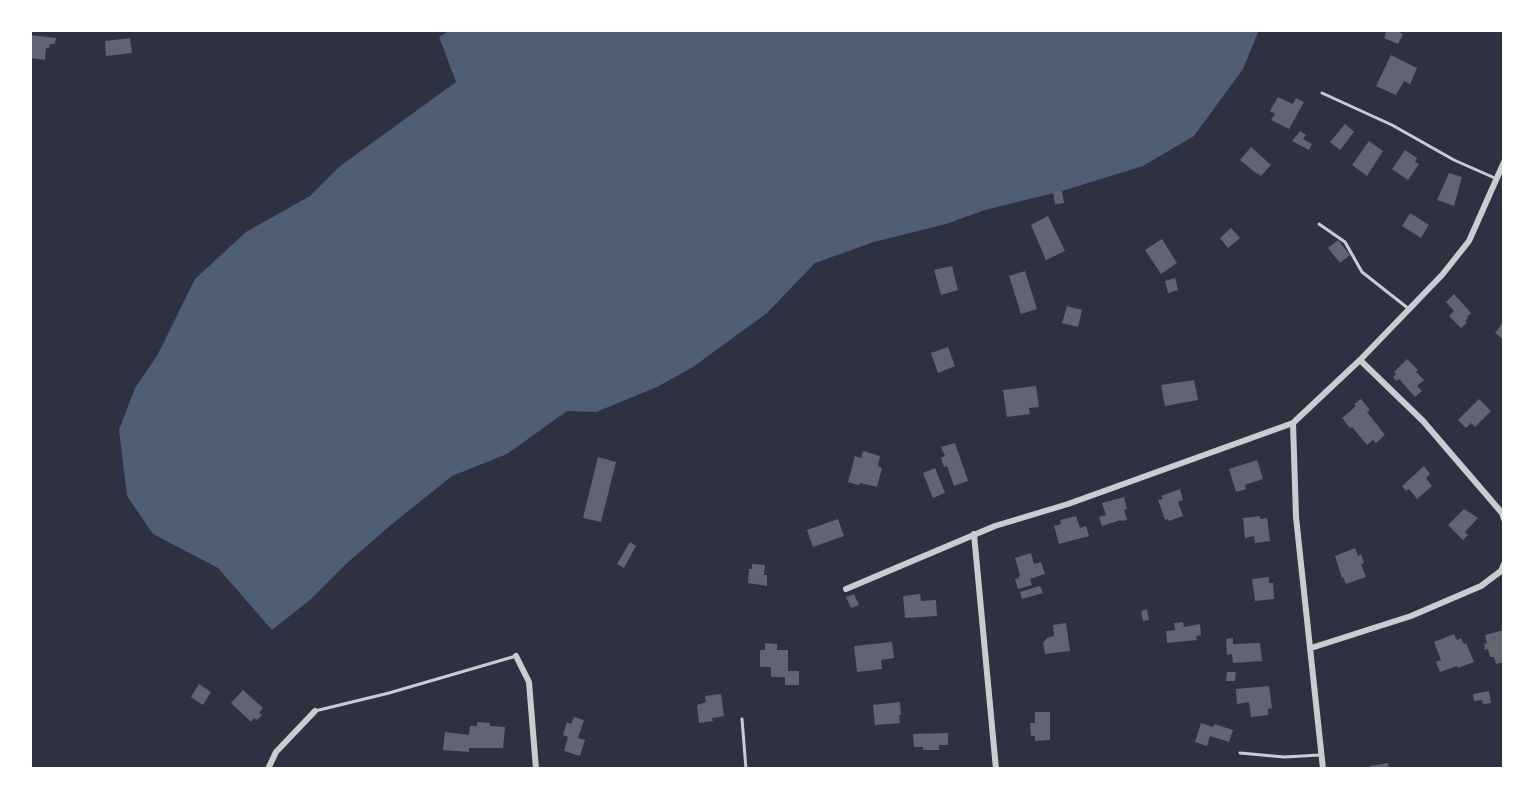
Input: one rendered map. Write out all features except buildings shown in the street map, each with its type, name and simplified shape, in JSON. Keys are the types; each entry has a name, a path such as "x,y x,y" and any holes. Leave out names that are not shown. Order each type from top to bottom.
{"street":[{"path":"846,589 1014,519 1094,495 1293,423 1360,360 1442,275 1469,241 1504,162"},
{"path":"1360,360 1423,421 1504,519"},
{"path":"1293,423 1296,517 1323,769"},
{"path":"974,534 996,769"},
{"path":"1311,648 1411,616 1481,586 1501,571 1504,564"},
{"path":"516,656 529,682 536,769"},
{"path":"268,769 276,752 315,711"}],"lane":[{"path":"1322,93 1497,179"},
{"path":"1319,224 1345,242 1362,272 1409,309"},
{"path":"315,711 516,656"},
{"path":"742,719 746,769"},
{"path":"1240,753 1284,757 1321,755"}],"water":[{"path":"451,30 1259,30 1243,69 1194,136 1143,166 874,242 815,263 767,313 693,367 657,387 596,412 567,411 507,454 452,476 392,524 311,599 272,630 218,568 153,534 127,496 119,430 135,388 157,356 195,279 246,232 310,196 339,167 456,82 439,37"}]}
